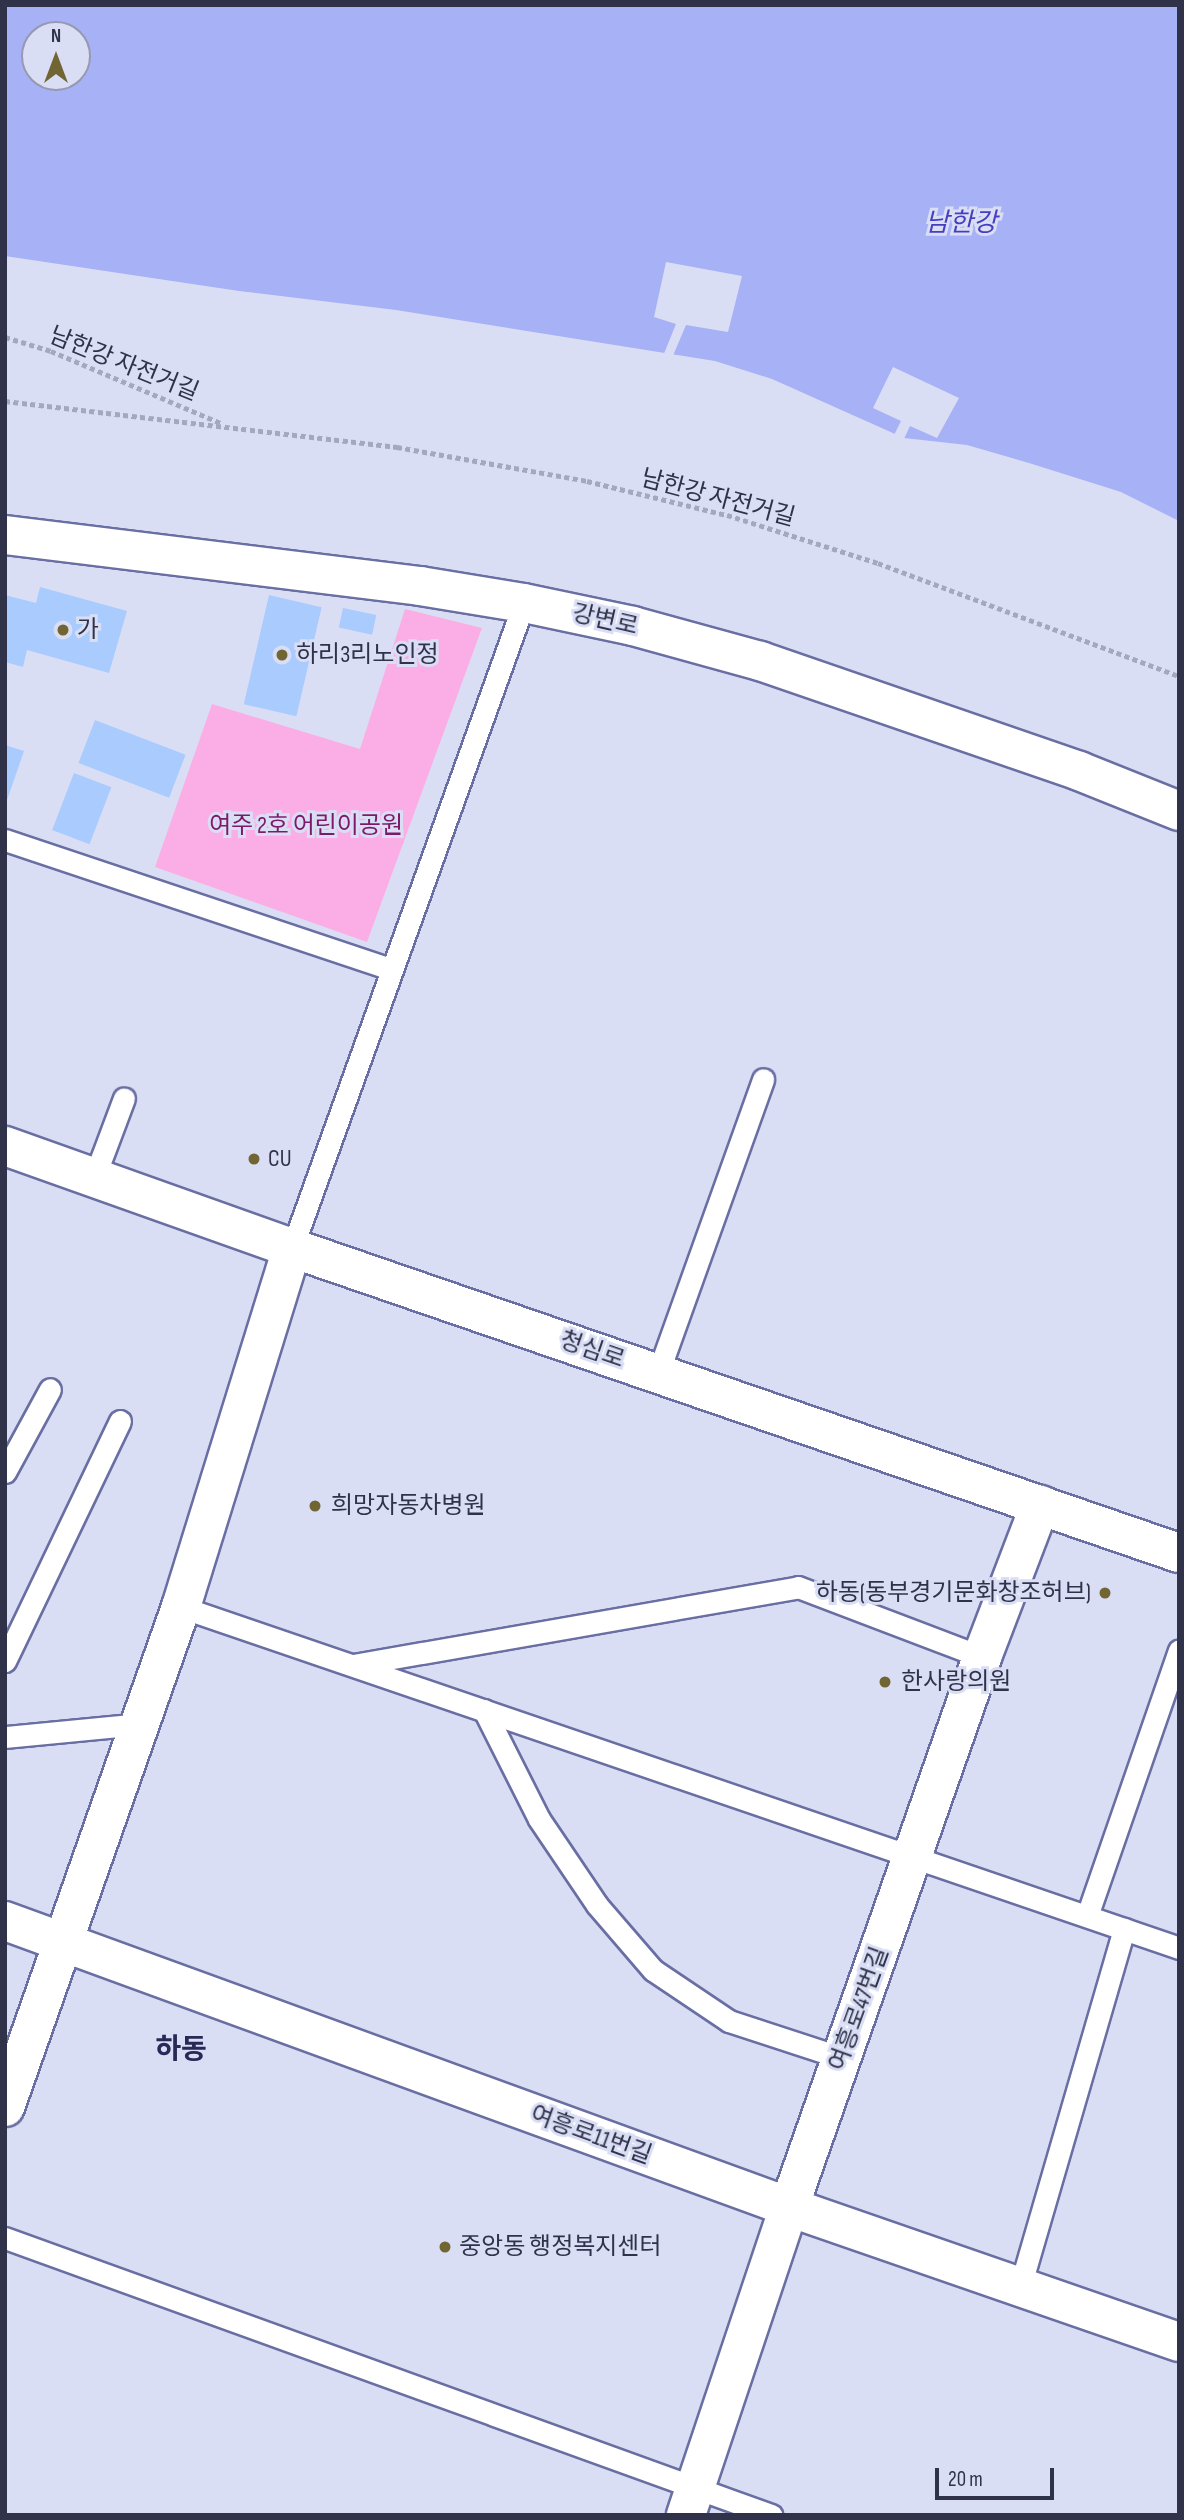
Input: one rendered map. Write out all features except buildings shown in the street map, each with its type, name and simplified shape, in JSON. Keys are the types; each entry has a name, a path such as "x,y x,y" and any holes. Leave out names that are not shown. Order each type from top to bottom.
{"street":[{"name":"강변로","path":"5,536 420,586 524,603 633,626 760,661 1079,771 1179,811"},
{"name":"청심로","path":"5,1146 292,1248 1179,1553"},
{"path":"5,2107 181,1607 292,1248"},
{"name":"여흥로47번길","path":"692,2502 789,2207 982,1657 1040,1505"},
{"name":"여흥로11번길","path":"5,1921 789,2207 1179,2342"}],"lane":[{"path":"292,1248 390,969 524,603"},
{"path":"5,840 390,969"},
{"path":"658,1373 764,1079"},
{"path":"94,1178 124,1098"},
{"path":"5,1472 50,1390"},
{"path":"5,1661 120,1421"},
{"path":"350,1665 798,1587 982,1657"},
{"path":"181,1607 914,1855 1179,1948"},
{"path":"1087,1916 1179,1650"},
{"path":"484,1710 539,1819 597,1905 653,1970 729,2021 842,2059"},
{"path":"5,1737 141,1724"},
{"path":"1020,2287 1124,1929"},
{"path":"5,2238 692,2502 771,2515"}],"path":[{"name":"남한강 자전거길","path":"5,337 51,351 229,426"},
{"name":"남한강 자전거길","path":"5,401 410,449 587,481 727,515 877,563 1179,676"}],"green space":[{"name":"여주 2호 어린이공원","path":"405,609 482,628 367,942 155,867 212,704 360,749"}],"water":[{"name":"남한강","path":"5,5 1179,5 1179,521 1121,492 1029,463 967,445 904,438 772,379 715,361 396,310 239,291 5,256"}],"pier":[{"path":"666,262 742,276 728,332 686,325 672,358 663,356 676,324 654,317"},
{"path":"893,367 959,398 937,438 910,426 903,441 893,437 901,421 873,408"}],"place":[{"name":"가","path":"63,630"},
{"name":"하리3리노인정","path":"282,655"},
{"name":"CU","path":"254,1159"},
{"name":"희망자동차병원","path":"315,1506"},
{"name":"하동(동부경기문화창조허브)","path":"1105,1593"},
{"name":"한사랑의원","path":"885,1682"},
{"name":"중앙동 행정복지센터","path":"445,2247"}],"district":[{"name":"하동","path":"181,2050"}]}
